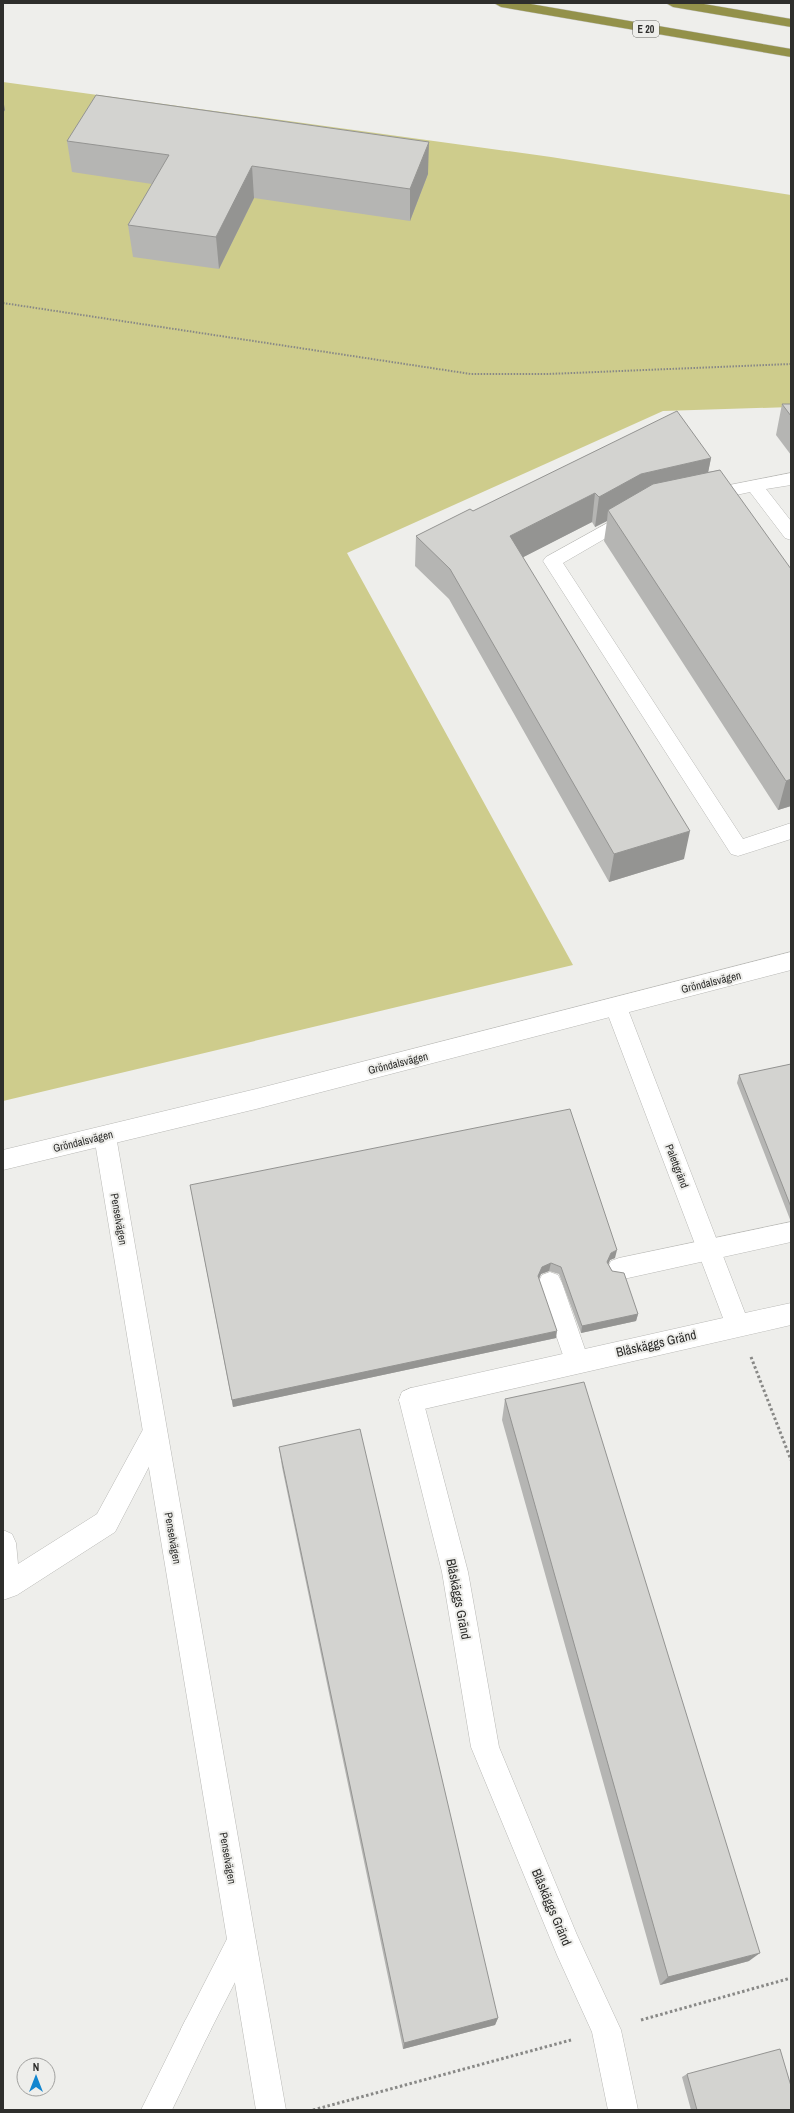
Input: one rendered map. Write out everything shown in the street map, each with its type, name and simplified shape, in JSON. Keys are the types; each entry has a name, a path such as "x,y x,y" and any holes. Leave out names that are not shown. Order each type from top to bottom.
{"highway":[{"name":"E 20","path":"501,3 791,54"},
{"path":"673,3 791,23"}],"street":[{"path":"687,499 791,479"},
{"path":"754,485 791,534"},
{"path":"650,508 643,509 552,561 738,848 791,831"},
{"name":"Gröndalsvägen","path":"3,1160 105,1136 616,1007 791,961"},
{"name":"Palettgränd","path":"616,1007 738,1325"},
{"name":"Penselvägen","path":"105,1136 271,2110"},
{"path":"619,1269 791,1232"},
{"path":"550,1283 577,1361"},
{"name":"Blåskäggs Gränd","path":"623,2110 606,2030 568,1945 485,1747 455,1572 411,1400 577,1361 791,1314"},
{"path":"3,1543 5,1587 106,1523 155,1432"},
{"path":"156,2110 242,1941"}],"path":[{"path":"3,303 471,374 548,374 791,364"},
{"path":"738,1325 791,1460"},
{"path":"313,2110 791,1978"}],"shaded area":[{"path":"3,82 551,157 791,195 791,407 663,411 347,553 573,965 3,1101"}],"building":[{"path":"96,95 429,142 410,189 252,166 216,237 128,225 169,155 67,141"},
{"path":"782,404 791,404 791,416"},
{"path":"677,411 711,458 641,474 599,497 595,493 510,536 690,831 614,854 450,569 416,536 470,509 473,511"},
{"path":"720,470 791,569 791,779 786,781 608,510 653,484"},
{"path":"791,1064 791,1207 739,1075"},
{"path":"570,1109 617,1250 611,1253 607,1262 612,1271 624,1273 638,1314 582,1326 561,1267 551,1263 542,1267 538,1276 557,1331 232,1400 190,1185"},
{"path":"584,1382 760,1953 668,1977 505,1399"},
{"path":"360,1429 498,2018 404,2043 279,1447"},
{"path":"780,2049 791,2086 791,2110 697,2110 687,2074"}]}
